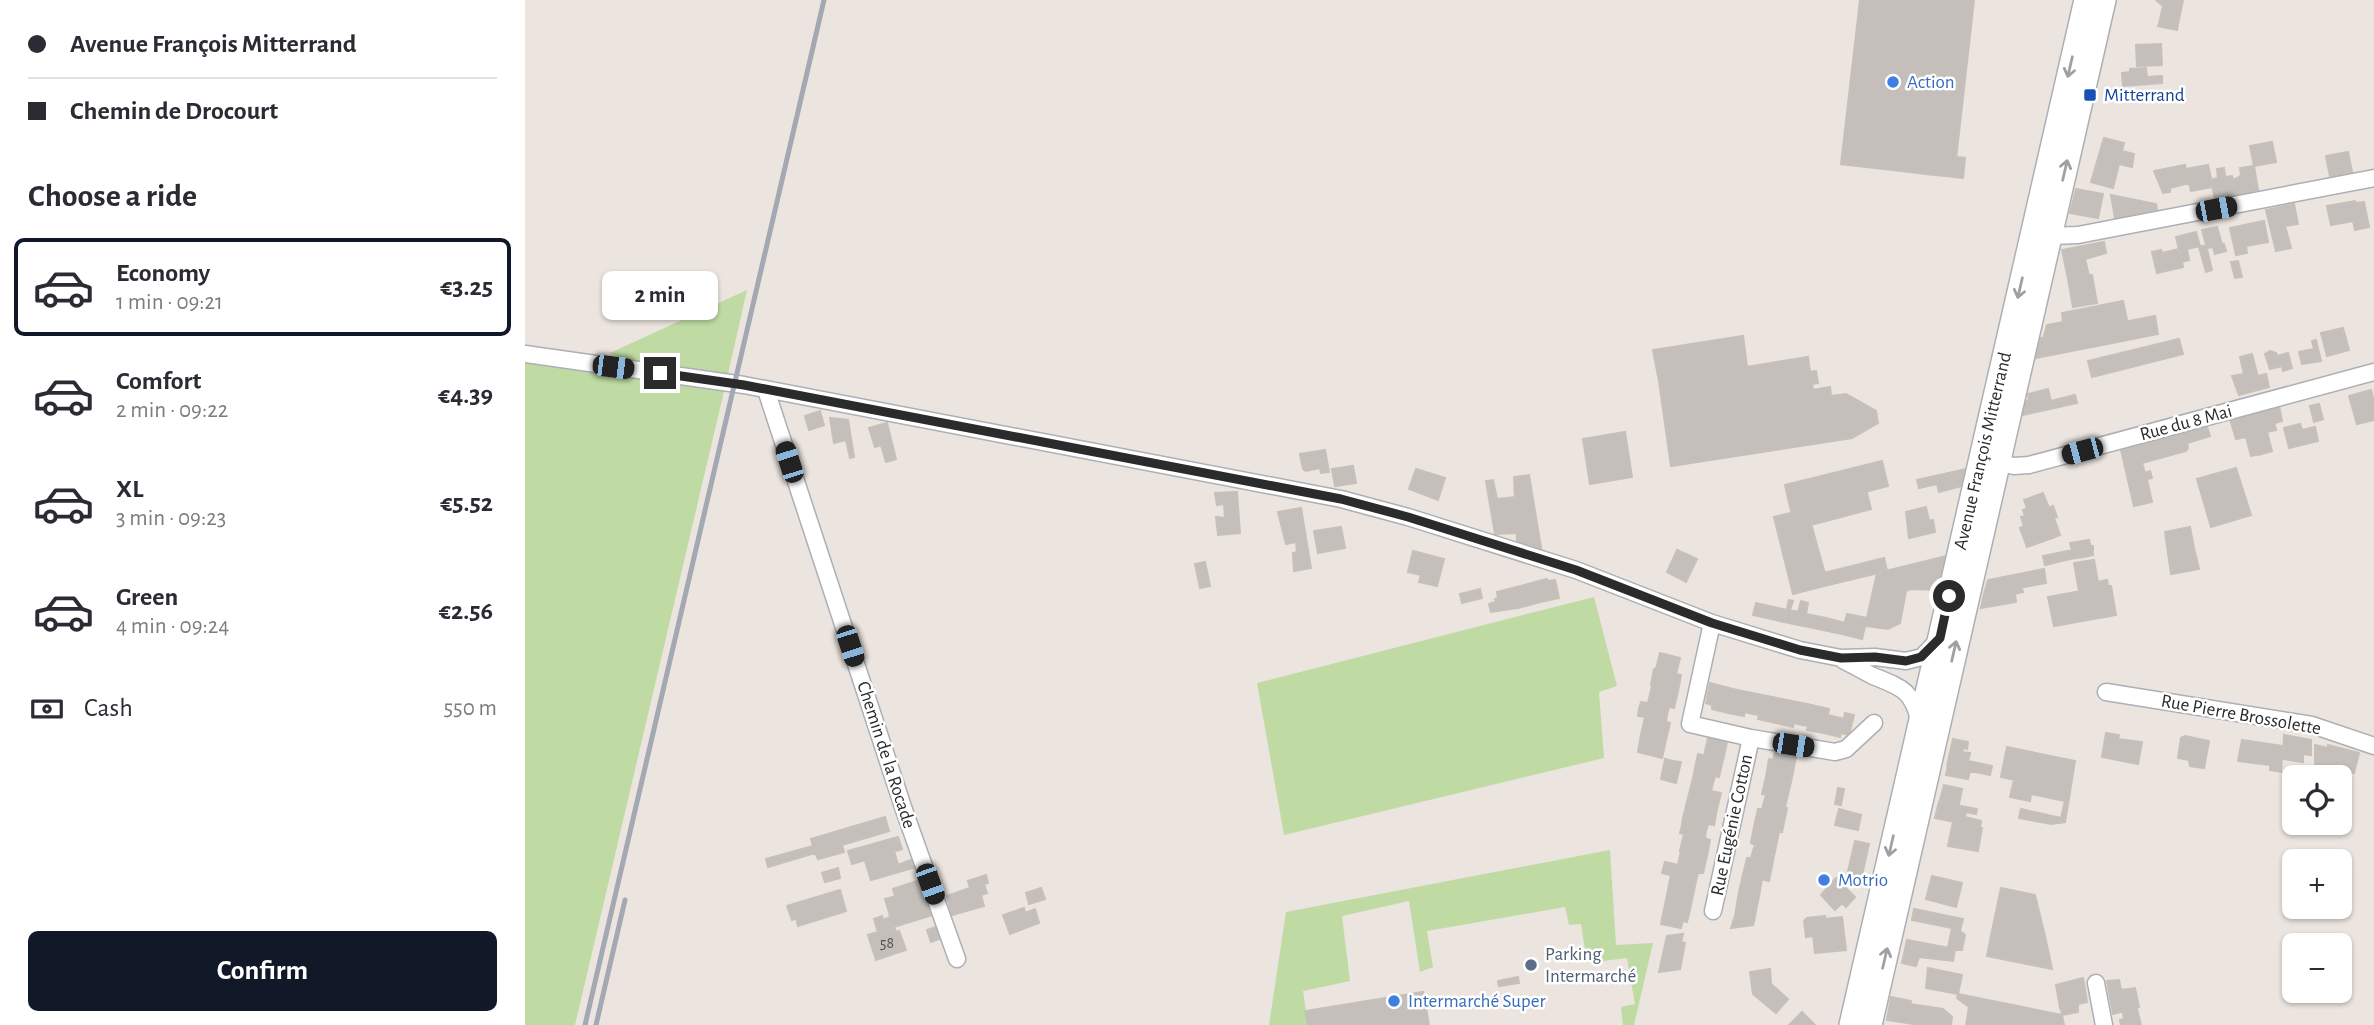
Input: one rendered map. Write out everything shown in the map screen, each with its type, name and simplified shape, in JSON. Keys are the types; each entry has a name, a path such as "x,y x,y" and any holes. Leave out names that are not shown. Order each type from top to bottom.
{"main road":[{"name":"Avenue François Mitterrand","path":"1851,1025 1929,721 1990,460 2041,234 2086,0"},
{"name":"Avenue François Mitterrand","path":"2041,234 2104,0"},
{"name":"Avenue François Mitterrand","path":"1870,1025 1929,721 1930,679 1990,460"}],"street":[{"path":"2041,234 2078,235 2374,178"},
{"path":"525,354 766,390 1341,499 1408,517 1576,570 1712,623 1800,650 1841,658 1875,657 1906,661 1920,668 1930,679 1900,687"},
{"name":"Rue du 8 Mai","path":"1990,460 2014,466 2029,465 2374,372"},
{"name":"Chemin de la Rocade","path":"766,390 904,810 957,959"},
{"path":"1712,623 1691,724 1751,738 1835,752 1846,749 1874,723"},
{"path":"1906,661 1921,657 1940,638"},
{"path":"1841,658 1870,675 1900,687 1929,721"},
{"name":"Rue Pierre Brossolette","path":"2106,692 2312,725 2374,746"},
{"name":"Rue Eugénie Cotton","path":"1713,911 1751,738"},
{"path":"2096,983 2104,1025"}],"green space":[{"path":"747,290 728,374 626,361 610,353"},
{"path":"525,361 724,391 575,1025 525,1025"},
{"path":"1594,597 1617,686 1599,692 1604,758 1284,835 1257,683"},
{"path":"1610,850 1616,945 1653,943 1634,1025 1623,1025 1621,1007 1635,1004 1627,958 1587,963 1581,924 1569,925 1565,907 1427,931 1433,967 1420,972 1409,901 1342,916 1350,981 1303,991 1308,1025 1269,1025 1286,912"}],"building":[{"name":"Action","path":"1860,0 1946,0 1926,174 1841,164"},
{"path":"1946,0 1974,0 1954,177 1926,174"},
{"path":"2156,0 2183,0 2178,24 2159,24 2163,6"},
{"path":"2178,24 2177,30 2158,26"},
{"path":"2161,44 2162,65 2137,66 2136,45"},
{"path":"2146,68 2147,77 2162,76 2162,83 2123,86 2122,73 2130,72 2130,69"},
{"path":"2104,138 2124,143 2122,151 2134,154 2132,167 2119,164 2113,188 2091,182"},
{"path":"2272,142 2276,162 2254,166 2250,146"},
{"path":"2348,152 2352,172 2330,176 2326,156"},
{"path":"1956,157 1965,158 1963,178 1954,177"},
{"path":"2185,165 2189,183 2170,188 2170,192 2163,193 2154,171"},
{"path":"2208,165 2213,187 2201,189 2197,167"},
{"path":"2254,166 2258,190 2236,195 2233,180 2241,176 2240,168"},
{"path":"2197,167 2201,189 2191,191 2186,169"},
{"path":"2224,168 2225,177 2232,176 2236,195 2215,199 2211,180 2218,178 2217,169"},
{"path":"2076,189 2103,194 2098,218 2070,213"},
{"path":"2111,195 2156,204 2157,210 2115,218"},
{"path":"2364,202 2369,227 2355,230 2353,221 2331,225 2327,206"},
{"path":"2294,204 2298,224 2285,226 2291,248 2276,251 2266,210"},
{"path":"2264,221 2268,242 2246,246 2247,253 2236,255 2230,228"},
{"path":"2217,227 2226,251 2215,254 2213,247 2207,248 2202,230"},
{"path":"2196,232 2200,246 2187,249 2189,260 2182,262 2176,237"},
{"path":"2104,242 2106,253 2085,259 2089,276 2068,279 2062,250"},
{"path":"2206,245 2212,270 2206,272 2199,247"},
{"path":"2179,249 2183,267 2157,273 2152,252"},
{"path":"2238,261 2242,277 2235,278 2231,262"},
{"path":"2092,275 2097,303 2073,307 2068,279"},
{"path":"2123,301 2127,320 2044,336 2047,325 2063,322 2062,313"},
{"path":"2155,316 2158,334 2092,347 2088,329"},
{"path":"2343,328 2349,350 2327,356 2321,333"},
{"path":"2088,329 2092,347 2036,358 2041,338"},
{"path":"1743,336 1747,367 1659,381 1653,350"},
{"path":"2179,339 2183,354 2092,377 2088,361"},
{"path":"2316,340 2321,361 2302,364 2299,352 2314,349 2312,341"},
{"path":"2270,351 2277,356 2288,353 2292,368 2283,371 2282,366 2270,369 2265,354"},
{"path":"2252,354 2261,389 2239,395 2232,376 2244,374 2240,357"},
{"path":"1808,357 1810,372 1816,371 1818,383 1812,384 1813,390 1830,387 1831,396 1846,394 1876,411 1878,423 1852,438 1671,466 1659,381"},
{"path":"2266,374 2269,387 2261,389 2258,376"},
{"path":"2048,389 2051,401 2075,395 2077,403 2023,415 2026,401 2029,400 2028,394"},
{"path":"2371,390 2374,420 2357,424 2349,396"},
{"path":"2319,404 2323,419 2314,422 2310,406"},
{"path":"2279,406 2282,421 2275,423 2271,409"},
{"path":"2271,409 2276,430 2267,432 2272,451 2258,455 2248,415"},
{"path":"820,411 824,425 815,428 811,414"},
{"path":"811,414 815,428 809,430 805,416"},
{"path":"2248,415 2258,454 2251,456 2246,437 2236,439 2230,419"},
{"path":"830,418 848,420 854,457 850,458 846,440 834,443"},
{"path":"887,423 896,459 886,462 881,445 875,447 869,428"},
{"path":"2300,424 2302,430 2315,427 2318,441 2289,448 2284,428"},
{"path":"2207,427 2210,436 2187,443 2186,451 2142,463 2145,473 2150,471 2152,478 2147,479 2152,502 2134,506 2121,450"},
{"path":"1625,432 1632,477 1590,484 1583,439"},
{"path":"1325,450 1329,472 1321,473 1320,468 1306,471 1303,469 1300,454"},
{"path":"1882,461 1888,486 1791,511 1785,485"},
{"path":"1353,466 1356,483 1335,486 1332,469"},
{"path":"2236,468 2251,515 2211,527 2197,479"},
{"path":"1416,469 1445,478 1438,500 1409,489"},
{"path":"1966,469 1962,486 1939,492 1937,484 1919,488 1917,480"},
{"path":"1529,475 1542,553 1517,542 1514,477"},
{"path":"1493,480 1497,499 1515,497 1517,533 1495,534 1486,481"},
{"path":"1237,492 1240,533 1218,535 1216,517 1225,518 1224,504 1217,505 1215,493"},
{"path":"1867,493 1871,509 1811,525 1807,509"},
{"path":"2043,493 2049,508 2053,506 2057,517 2050,519 2054,529 2050,530 2053,538 2027,547 2020,528 2024,526 2021,517 2025,516 2023,510 2027,508 2024,500"},
{"path":"1926,507 1929,521 1933,520 1935,532 1909,538 1906,512"},
{"path":"1301,508 1311,568 1294,571 1293,553 1297,552 1296,542 1286,544 1278,512"},
{"path":"1807,509 1828,585 1793,594 1774,517"},
{"path":"2054,518 2060,535 2053,538 2050,530 2054,529 2050,519"},
{"path":"1341,527 1345,548 1318,553 1314,531"},
{"path":"2190,527 2194,548 2168,553 2165,532"},
{"path":"2089,540 2091,547 2072,550 2070,543"},
{"path":"2093,546 2093,555 2084,557 2082,549"},
{"path":"2194,548 2199,569 2171,574 2168,553"},
{"path":"2082,549 2084,557 2070,559 2068,551"},
{"path":"1677,550 1697,559 1686,582 1667,572"},
{"path":"1413,551 1444,559 1437,586 1419,582 1421,575 1408,572"},
{"path":"2068,551 2070,559 2045,565 2043,556"},
{"path":"1946,556 1938,590 1906,591 1900,623 1888,629 1873,627 1876,614 1868,613 1877,573"},
{"path":"1884,558 1887,571 1828,585 1824,573"},
{"path":"2094,560 2098,582 2107,580 2108,586 2079,591 2074,563"},
{"path":"1205,562 1210,586 1200,588 1195,564"},
{"path":"2044,569 2046,583 1984,594 1988,580"},
{"path":"1555,580 1559,598 1540,602 1535,582"},
{"path":"1535,582 1540,602 1518,608 1513,588"},
{"path":"2111,586 2116,615 2054,626 2048,597"},
{"path":"1513,588 1516,598 1499,606 1495,599 1498,598 1497,592"},
{"path":"2022,588 2023,592 2015,594 2016,602 1981,608 1984,594"},
{"path":"1480,589 1482,598 1462,603 1460,594"},
{"path":"1516,598 1518,608 1491,612 1489,604 1498,601 1499,606 1508,604 1507,600"},
{"path":"1789,600 1793,601 1790,610 1798,612 1801,601 1808,603 1804,626 1784,622"},
{"path":"1756,603 1787,610 1784,622 1753,615"},
{"path":"1868,613 1876,614 1873,627 1865,626 1862,639 1842,634 1847,614 1867,618"},
{"path":"1806,614 1826,618 1823,630 1804,626"},
{"path":"1826,618 1845,623 1842,634 1823,630"},
{"path":"1660,653 1680,658 1676,674 1681,675 1678,691 1659,687 1662,670 1656,669"},
{"path":"1654,669 1662,670 1659,687 1651,685"},
{"path":"1710,683 1733,689 1728,713 1712,709 1712,705 1706,703"},
{"path":"1652,686 1678,691 1674,708 1669,707 1667,715 1639,709 1641,702 1648,703"},
{"path":"1733,689 1757,694 1753,714 1745,712 1744,716 1728,713"},
{"path":"1757,694 1782,699 1776,723 1758,719 1759,715 1753,714"},
{"path":"1782,699 1807,704 1802,725 1794,723 1793,727 1776,723"},
{"path":"1807,704 1829,709 1824,733 1807,730 1808,726 1802,725"},
{"path":"1639,709 1667,715 1666,722 1670,723 1666,740 1641,735 1645,717 1638,716"},
{"path":"1845,713 1854,715 1849,735 1841,733 1840,737 1824,733 1828,715 1844,719"},
{"path":"2106,733 2119,735 2118,739 2142,742 2138,764 2102,757"},
{"path":"1641,735 1666,740 1662,758 1638,752"},
{"path":"2284,735 2311,740 2311,755 2303,754 2303,762 2283,759"},
{"path":"2185,736 2209,741 2204,768 2190,766 2189,760 2178,758 2181,738"},
{"path":"1708,738 1727,742 1723,760 1704,756"},
{"path":"1953,739 1968,742 1967,749 1963,748 1962,752 1970,753 1968,761 1992,766 1990,775 1947,766"},
{"path":"2242,740 2283,746 2281,772 2270,770 2270,765 2238,761"},
{"path":"2315,745 2328,748 2328,745 2359,753 2354,773 2352,765 2315,765"},
{"path":"2007,747 2075,761 2070,792 2001,777"},
{"path":"1775,752 1796,757 1791,782 1766,777 1769,759 1773,760"},
{"path":"1698,754 1723,760 1719,777 1715,776 1713,783 1693,778"},
{"path":"1665,759 1673,761 1668,781 1661,779"},
{"path":"1673,761 1681,762 1676,783 1668,781"},
{"path":"1948,766 1970,771 1968,779 1946,775"},
{"path":"1766,777 1791,782 1785,807 1764,802 1766,795 1762,794"},
{"path":"1693,778 1713,783 1711,791 1721,793 1717,809 1687,802"},
{"path":"2014,780 2070,792 2065,822 2051,824 2019,818 2021,809 2061,818 2065,801 2031,794 2030,801 2010,797"},
{"path":"1944,785 1962,789 1959,804 1940,800"},
{"path":"1838,788 1844,789 1841,805 1835,804"},
{"path":"1687,802 1699,805 1695,820 1683,818"},
{"path":"1764,802 1787,808 1782,832 1754,827 1758,809 1762,809"},
{"path":"1939,802 1977,809 1976,814 1966,812 1965,817 1981,821 1980,827 1935,818"},
{"path":"1699,805 1717,809 1714,825 1708,824 1706,831 1682,825 1683,818 1695,820"},
{"path":"1839,809 1861,815 1858,830 1835,825"},
{"path":"885,817 889,831 768,867 766,859 813,846 811,839"},
{"path":"1953,822 1982,828 1978,851 1948,846"},
{"path":"1682,825 1706,831 1705,838 1710,840 1707,856 1680,851 1684,834 1680,833"},
{"path":"1754,827 1779,832 1774,856 1753,851 1755,845 1751,843"},
{"path":"898,837 902,849 852,864 848,851"},
{"path":"1855,841 1869,844 1861,880 1847,876"},
{"path":"842,845 844,852 818,859 815,853"},
{"path":"894,851 898,865 913,859 916,867 871,880 865,861"},
{"path":"1681,851 1707,856 1703,873 1698,873 1696,881 1662,873 1665,862 1678,865"},
{"path":"1753,851 1774,856 1769,881 1743,875 1747,858 1751,858"},
{"path":"838,868 840,878 825,882 822,873"},
{"path":"986,875 988,883 984,884 987,893 981,895 984,906 952,915 947,896 970,888 968,881"},
{"path":"1671,875 1696,881 1691,905 1666,900"},
{"path":"1743,875 1762,879 1759,896 1739,892"},
{"path":"1932,876 1962,883 1956,907 1926,899"},
{"path":"1836,878 1855,897 1846,907 1842,903 1835,910 1821,895"},
{"path":"920,880 923,888 895,896 893,889"},
{"path":"1041,888 1045,899 1029,904 1026,893"},
{"path":"2001,888 2035,895 2045,936 1993,926"},
{"path":"923,889 927,900 889,912 885,899"},
{"path":"840,890 846,911 798,926 796,918 792,920 787,906"},
{"path":"1739,892 1759,896 1754,921 1735,916"},
{"path":"927,900 932,915 878,932 874,919 882,916 883,920 890,917 889,912"},
{"path":"1666,900 1691,905 1687,922 1683,921 1681,928 1661,924"},
{"path":"1024,908 1025,913 1035,909 1039,923 1010,934 1003,915"},
{"path":"1914,909 1963,919 1960,931 1965,935 1962,950 1948,948 1952,928 1912,920"},
{"path":"1735,916 1754,921 1753,925 1731,928"},
{"path":"1825,916 1824,919 1842,917 1846,950 1815,953 1813,936 1806,937 1804,921 1807,918"},
{"path":"938,926 942,938 931,942 927,930"},
{"path":"1993,926 2045,936 2052,969 1987,956"},
{"path":"894,927 896,932 899,931 906,950 876,960 868,935"},
{"path":"1683,934 1681,942 1685,943 1680,969 1659,972 1667,936"},
{"path":"1907,940 1955,949 1953,961 1919,957 1916,966 1902,963"},
{"path":"1928,968 1962,975 1958,994 1926,988"},
{"path":"1770,969 1771,984 1788,999 1776,1013 1753,994 1750,972"},
{"path":"1518,977 1519,983 1499,986 1498,981"},
{"path":"2083,978 2087,1002 2060,1008 2056,985"},
{"path":"2119,980 2121,990 2135,988 2139,1007 2113,1014 2107,981"},
{"name":"Intermarché Super","path":"1423,992 1429,1025 1308,1025 1305,1011"},
{"path":"1958,994 2062,1015 2064,1025 1966,1025 1969,1007 1957,998"},
{"path":"1891,997 1911,1001 1910,1004 1943,1009 1952,1017 1951,1025 1920,1025 1887,1020"},
{"path":"2078,1006 2078,1012 2062,1015 2061,1009"},
{"path":"2137,1009 2141,1025 2121,1025 2123,1013"},
{"path":"1802,1012 1815,1025 1789,1025"}],"railway":[{"path":"585,1025 824,0"},
{"path":"596,1025 625,900"}],"place":[{"name":"Action","path":"1893,82"},
{"name":"Mitterrand","path":"2090,95"},
{"name":"Motrio","path":"1824,880"},
{"name":"Parking Intermarché","path":"1531,965"},
{"name":"Intermarché Super","path":"1394,1001"}],"route":[{"path":"660,373 744,385 1341,499 1408,517 1576,570 1712,623 1800,650 1841,658 1875,657 1906,661 1921,657 1940,638 1949,596"}]}
